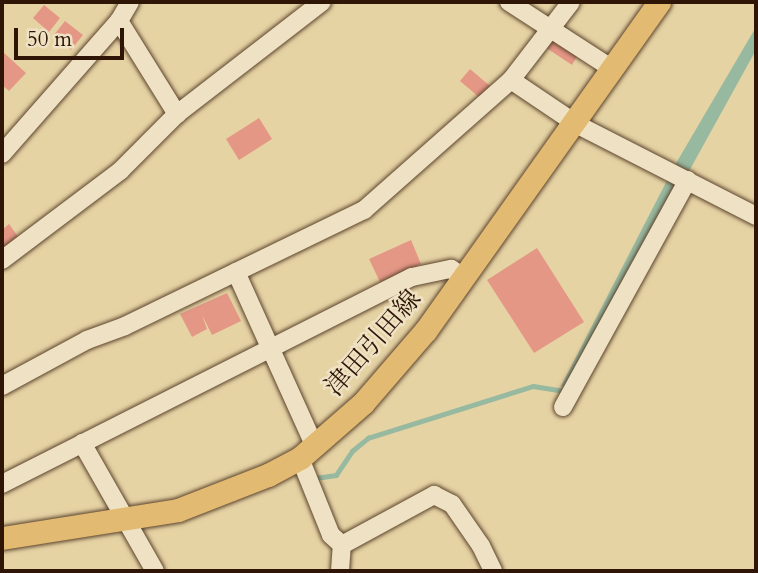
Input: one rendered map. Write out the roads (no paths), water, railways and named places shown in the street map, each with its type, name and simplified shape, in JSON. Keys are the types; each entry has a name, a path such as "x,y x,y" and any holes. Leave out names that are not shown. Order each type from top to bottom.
{"main road":[{"name":"津田引田線","path":"2,538 127,519 189,506 268,475 307,452 363,403 397,366 659,2"}],"street":[{"path":"2,154 119,21 131,2"},
{"path":"2,260 120,171 177,114 322,2"},
{"path":"509,2 611,68"},
{"path":"2,386 87,340 125,326 365,210 511,80 571,2"},
{"path":"119,21 177,114"},
{"path":"511,80 574,122 756,216"},
{"path":"564,407 688,180"},
{"path":"2,484 412,277 451,269 462,276"},
{"path":"236,272 307,452 331,535 342,545"},
{"path":"82,443 156,571"},
{"path":"342,545 434,495 452,505 481,546 493,571"},
{"path":"340,571 342,545"}],"waterway":[{"path":"315,478 336,475 352,451 368,438 533,386 563,391"}]}
